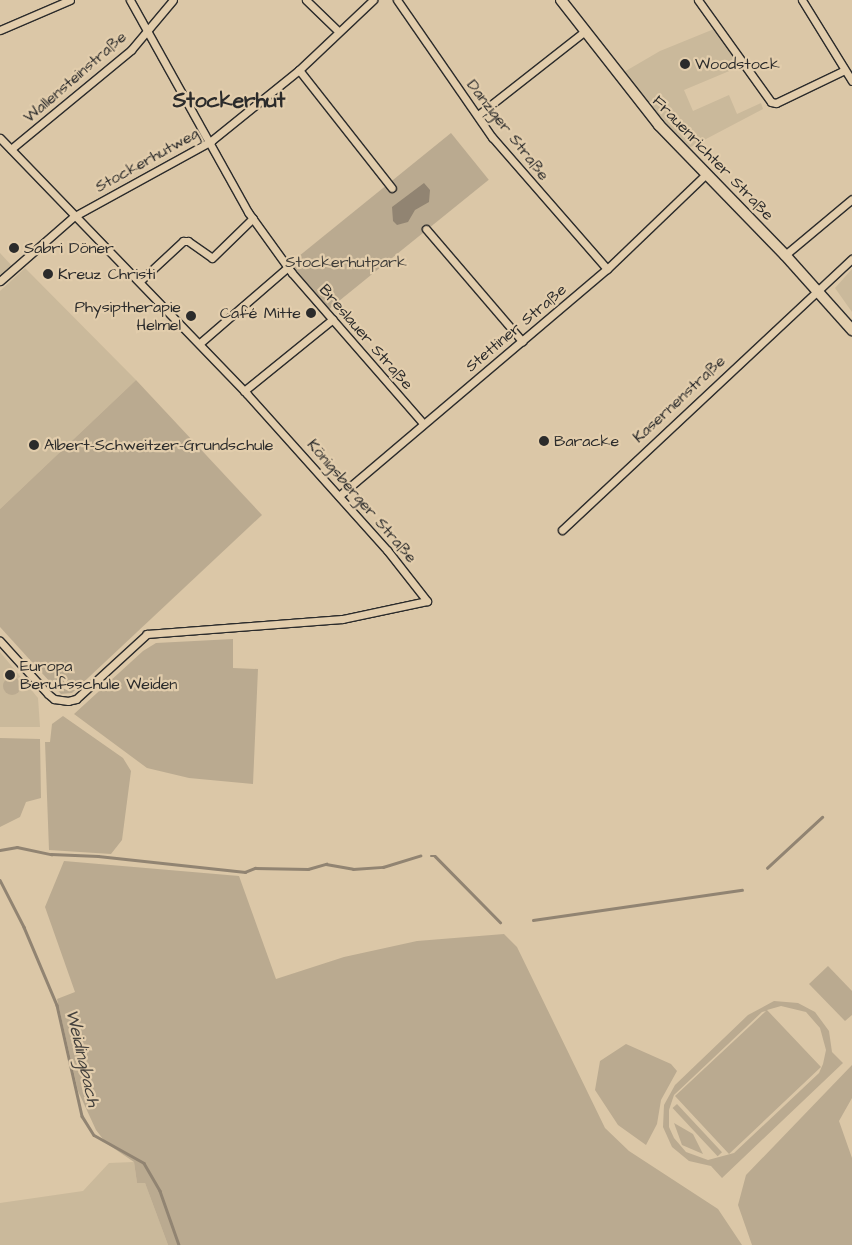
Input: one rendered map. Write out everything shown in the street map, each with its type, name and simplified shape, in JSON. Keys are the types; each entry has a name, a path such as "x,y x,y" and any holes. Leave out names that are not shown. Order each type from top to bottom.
{"main road":[{"name":"Frauenrichter Straße","path":"561,0 644,108 705,176 785,255 852,330"}],"street":[{"path":"0,30 70,0"},
{"name":"Breslauer Straße","path":"130,0 148,28 211,141 226,175 253,218 288,267 423,423"},
{"name":"Wallensteinstraße","path":"11,149 112,68 131,50 172,0"},
{"path":"306,0 338,31"},
{"name":"Stockerhutweg","path":"0,281 73,217 211,141 299,70 338,31 373,0"},
{"name":"Danziger Straße","path":"397,0 508,156 607,269"},
{"path":"698,0 771,102 776,103 845,70"},
{"path":"802,0 852,81"},
{"path":"478,115 585,31"},
{"path":"299,70 392,188"},
{"name":"Königsberger Straße","path":"0,138 73,217 140,281 200,343 421,590 427,601 342,619 147,634 76,699 61,700 48,694 0,641"},
{"name":"Stettiner Straße","path":"338,496 607,269 705,176"},
{"path":"785,255 852,199"},
{"path":"140,281 183,241 188,241 212,258 253,218"},
{"path":"426,229 522,341"},
{"name":"Kasernenstraße","path":"562,530 852,259"},
{"path":"200,343 288,267"},
{"path":"244,391 333,319"}],"shaded area":[{"path":"719,27 746,64 684,90 693,111 729,95 737,114 761,103 763,109 687,149 624,72 660,51"},
{"path":"424,183 430,190 429,202 415,210 408,222 397,225 393,221 392,207"},
{"path":"0,253 12,266 0,277"},
{"name":"Albert-Schweitzer-Grundschule","path":"25,268 136,380 0,509 0,291"},
{"path":"852,269 852,312 835,288"},
{"name":"Europa Berufsschule Weiden","path":"0,652 38,698 40,727 0,727"},
{"path":"134,1162 137,1183 145,1183 168,1245 0,1245 0,1203 83,1191 109,1163"}],"green space":[{"name":"Stockerhutpark","path":"451,133 489,180 326,311 289,265"},
{"path":"136,380 262,515 72,693 61,694 0,627 0,509"},
{"path":"233,639 233,668 258,669 253,784 189,778 147,768 74,714 143,651 156,643"},
{"path":"12,677 18,680 21,686 18,692 12,695 6,692 3,686 6,680"},
{"path":"63,716 123,758 131,771 122,840 111,854 49,850 45,742 50,742 52,724"},
{"path":"0,738 40,739 41,798 26,802 20,817 0,827"},
{"path":"64,861 239,876 276,979 344,957 417,941 504,934 517,947 605,1128 629,1151 718,1209 742,1245 168,1245 145,1183 137,1183 134,1162 106,1143 96,1130 78,1091 57,999 75,992 45,907"},
{"path":"828,966 852,991 852,1015 845,1021 809,984"},
{"path":"774,1001 798,1003 815,1012 829,1031 832,1052 843,1063 722,1178 711,1166 689,1161 672,1147 663,1127 664,1105 675,1085 748,1015","holes":["781,1006 806,1012 820,1028 826,1050 823,1064 819,1073 734,1153 708,1160 686,1152 674,1138 669,1127 669,1110 674,1095 762,1012 766,1011 675,1096 729,1154 821,1067 767,1010"]},
{"path":"626,1044 671,1064 677,1071 661,1100 657,1124 646,1145 618,1125 595,1090 600,1061"},
{"path":"852,1065 852,1098 839,1121 852,1158 852,1245 752,1245 738,1205 746,1175"},
{"path":"677,1104 722,1152 718,1156 673,1108"},
{"path":"674,1123 693,1134 703,1154 682,1145"}],"waterway":[{"path":"767,868 822,817"},
{"path":"0,850 17,847 51,854 98,856 245,872 255,868 308,869 326,864 353,869 383,867 420,856"},
{"path":"431,856 435,856 500,922"},
{"name":"Weidingbach","path":"0,880 24,927 57,1005 82,1116 94,1135 144,1163 160,1191 179,1245"},
{"path":"533,920 742,890"}],"place":[{"name":"Woodstock","path":"685,64"},
{"name":"Sabri Döner","path":"14,248"},
{"name":"Kreuz Christi","path":"48,274"},
{"name":"Café Mitte","path":"311,313"},
{"name":"Physiptherapie Helmel","path":"191,316"},
{"name":"Baracke","path":"544,441"},
{"name":"Albert-Schweitzer-Grundschule","path":"34,445"},
{"name":"Europa Berufsschule Weiden","path":"10,675"}],"district":[{"name":"Stockerhut","path":"229,101"}]}
